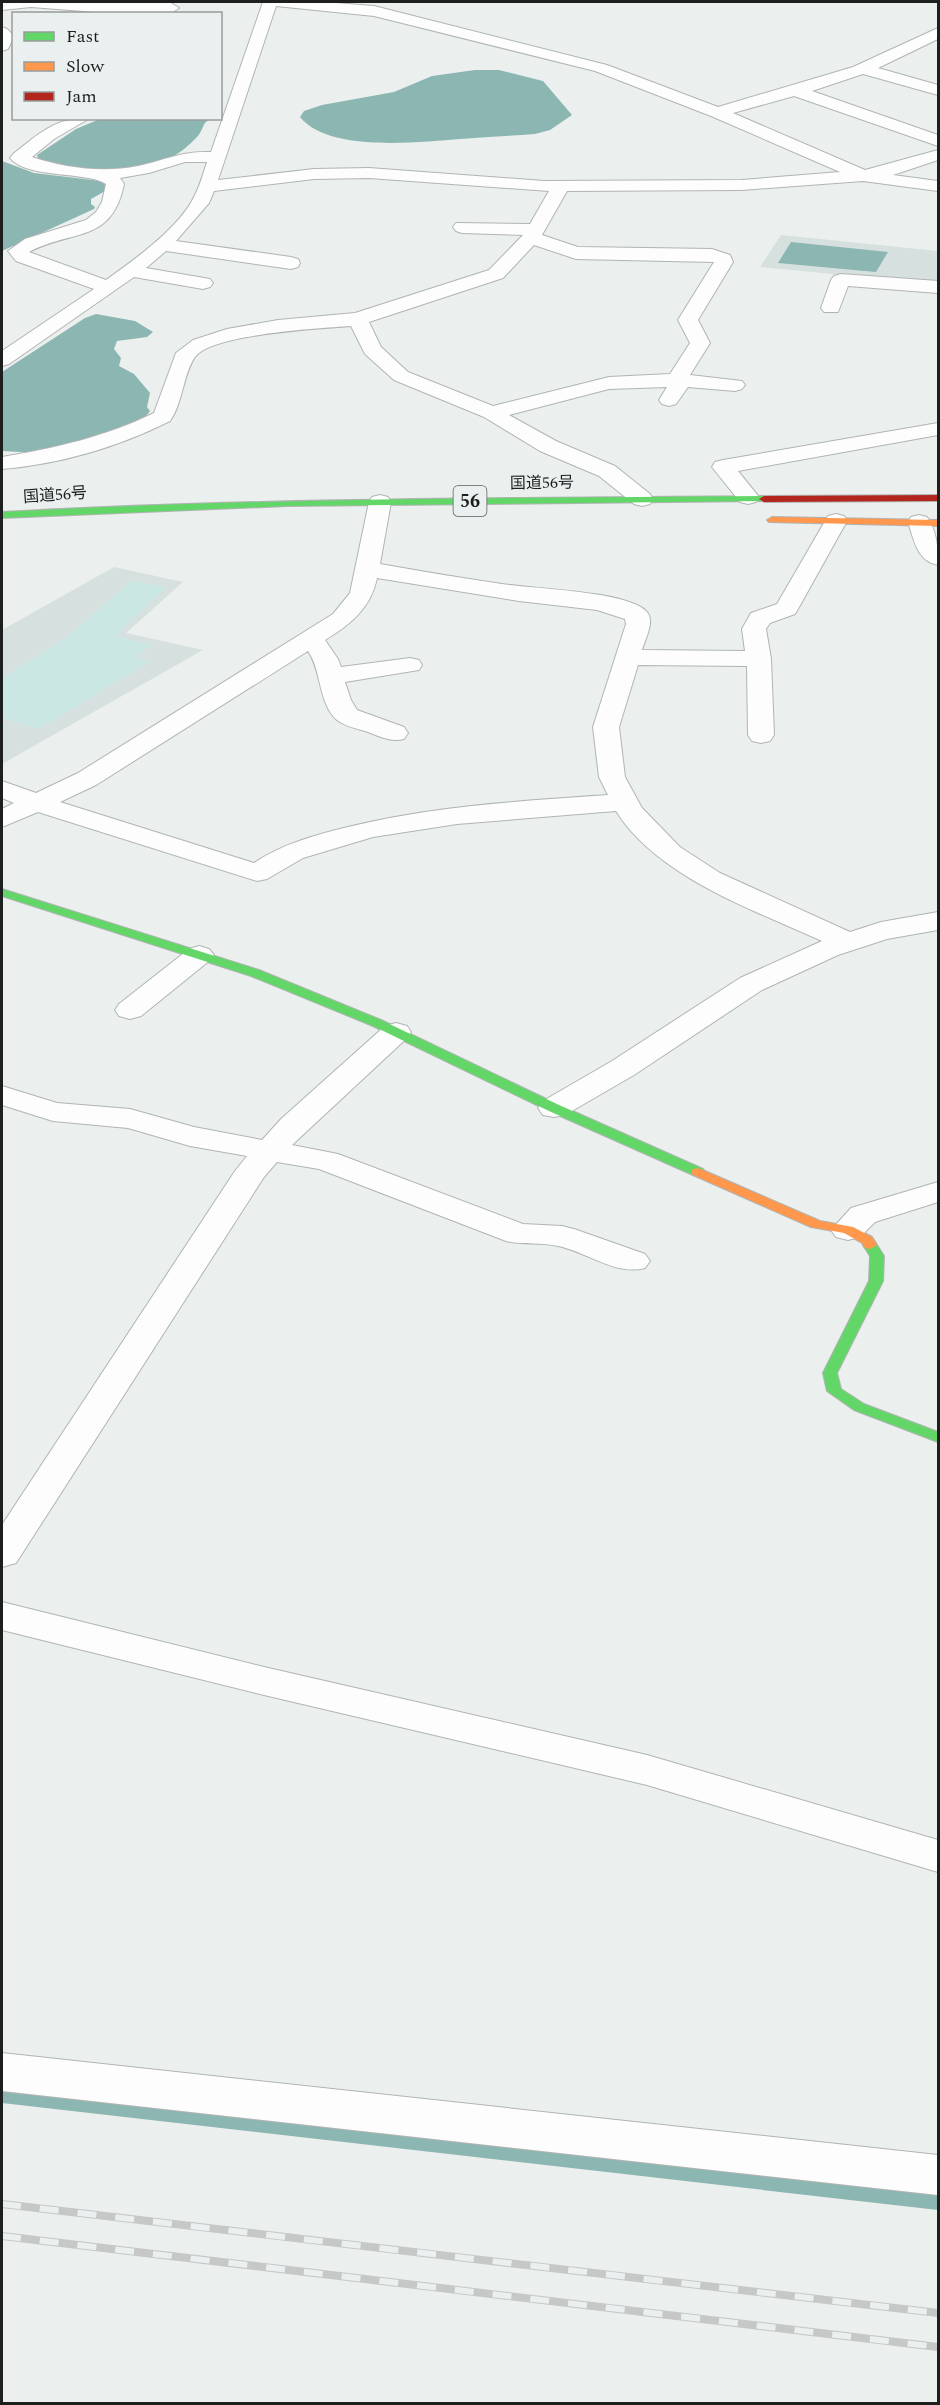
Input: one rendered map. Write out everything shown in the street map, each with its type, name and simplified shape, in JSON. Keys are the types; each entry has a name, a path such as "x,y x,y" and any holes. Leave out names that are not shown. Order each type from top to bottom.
{"main road":[{"name":"国道56号","path":"2,515 100,508 378,517 642,499 939,498"},
{"path":"757,519 929,522"},
{"path":"2,892 255,973 396,1032 554,1108 816,1224 848,1230 867,1240 877,1256 876,1281 830,1372 834,1390 859,1407 939,1437"}],"street":[{"path":"2,5 31,3 164,11 187,2"},
{"path":"2,360 132,271 164,245 192,215 210,186 270,2"},
{"path":"280,2 374,11 601,68 717,112 863,176 939,186"},
{"path":"2,32 6,36 2,46"},
{"path":"717,112 863,69 919,45 939,33"},
{"path":"919,45 939,49"},
{"path":"863,69 939,90"},
{"path":"794,90 939,141"},
{"path":"10,159 48,135 78,120"},
{"path":"210,186 314,174 369,173 561,186 742,185 863,176 939,155"},
{"path":"10,159 47,167 100,174 136,171 185,157 218,157"},
{"path":"9,253 102,219 114,201 115,184 100,174"},
{"path":"2,463 33,459 133,433 163,417 186,353 200,345 227,335 278,326 358,320 395,305 496,274 533,234 561,186"},
{"path":"462,227 533,234 576,253 712,255 723,259 724,262 688,320 700,336 700,343 681,370 676,389 669,400"},
{"path":"164,245 291,263"},
{"path":"9,253 108,286"},
{"path":"132,271 203,283"},
{"path":"831,309 841,280 939,287"},
{"path":"358,320 372,350 401,376 491,413 548,446 607,471 642,499"},
{"path":"491,413 593,386 679,380 735,385"},
{"path":"748,497 723,467 939,429"},
{"path":"2,819 87,779 342,619 362,594 378,517"},
{"path":"761,735 759,659 754,629 759,618 786,609 836,521"},
{"path":"929,522 928,549 939,558"},
{"path":"368,569 518,594 629,609 638,615 638,624 606,727 612,777 630,812 670,853 710,879 848,942"},
{"path":"311,638 326,659 338,700 347,715 395,733"},
{"path":"628,657 759,659"},
{"path":"331,676 411,665"},
{"path":"2,789 37,803 257,873 291,853 391,826 465,814 625,802"},
{"path":"554,1108 622,1068 751,984 848,942 881,931 939,921"},
{"path":"130,1010 199,955"},
{"path":"2,1554 251,1171 292,1126 396,1032"},
{"path":"2,1095 53,1112 130,1119 190,1136 327,1161 518,1234 562,1236 633,1261"},
{"path":"848,1230 863,1215 939,1192"},
{"path":"2,1616 264,1681 647,1770 939,1857"},
{"path":"2,2072 939,2175"}],"shaded area":[{"path":"475,70 499,70 543,81 572,115 550,130 535,134 399,143 353,141 331,136 314,128 300,117 304,111 322,105 394,92 432,76"},
{"path":"98,120 209,120 196,138 182,150 149,165 130,169 89,170 52,164 38,158 37,155 76,129"},
{"path":"2,161 34,173 101,181 107,185 107,190 91,199 94,209 2,251"},
{"path":"781,235 938,251 938,284 760,267"},
{"path":"791,242 888,252 876,272 778,263"},
{"path":"96,314 135,321 153,332 147,337 117,341 114,349 121,358 119,366 134,374 150,393 147,407 150,411 143,420 131,426 38,453 2,451 2,372 85,318"},
{"path":"114,567 183,582 126,633 203,650 2,764 2,630"},
{"path":"132,581 166,587 115,636 152,645 135,657 149,662 39,729 2,718 2,678 64,639"},
{"path":"2,2076 938,2184 938,2210 2,2103"}],"railway":[{"path":"2,2204 938,2313"},
{"path":"2,2236 938,2347"}],"traffic: fast":[{"path":"2,515 287,503 764,499"},
{"path":"2,892 255,973 377,1023 554,1108 698,1172"},
{"path":"870,1245 877,1256 876,1281 830,1373 834,1391 859,1407 938,1437"}],"traffic: slow":[{"path":"772,520 938,523"},
{"path":"698,1172 816,1224 848,1230 867,1240 870,1245"}],"traffic: jam":[{"path":"764,499 938,498"}]}
